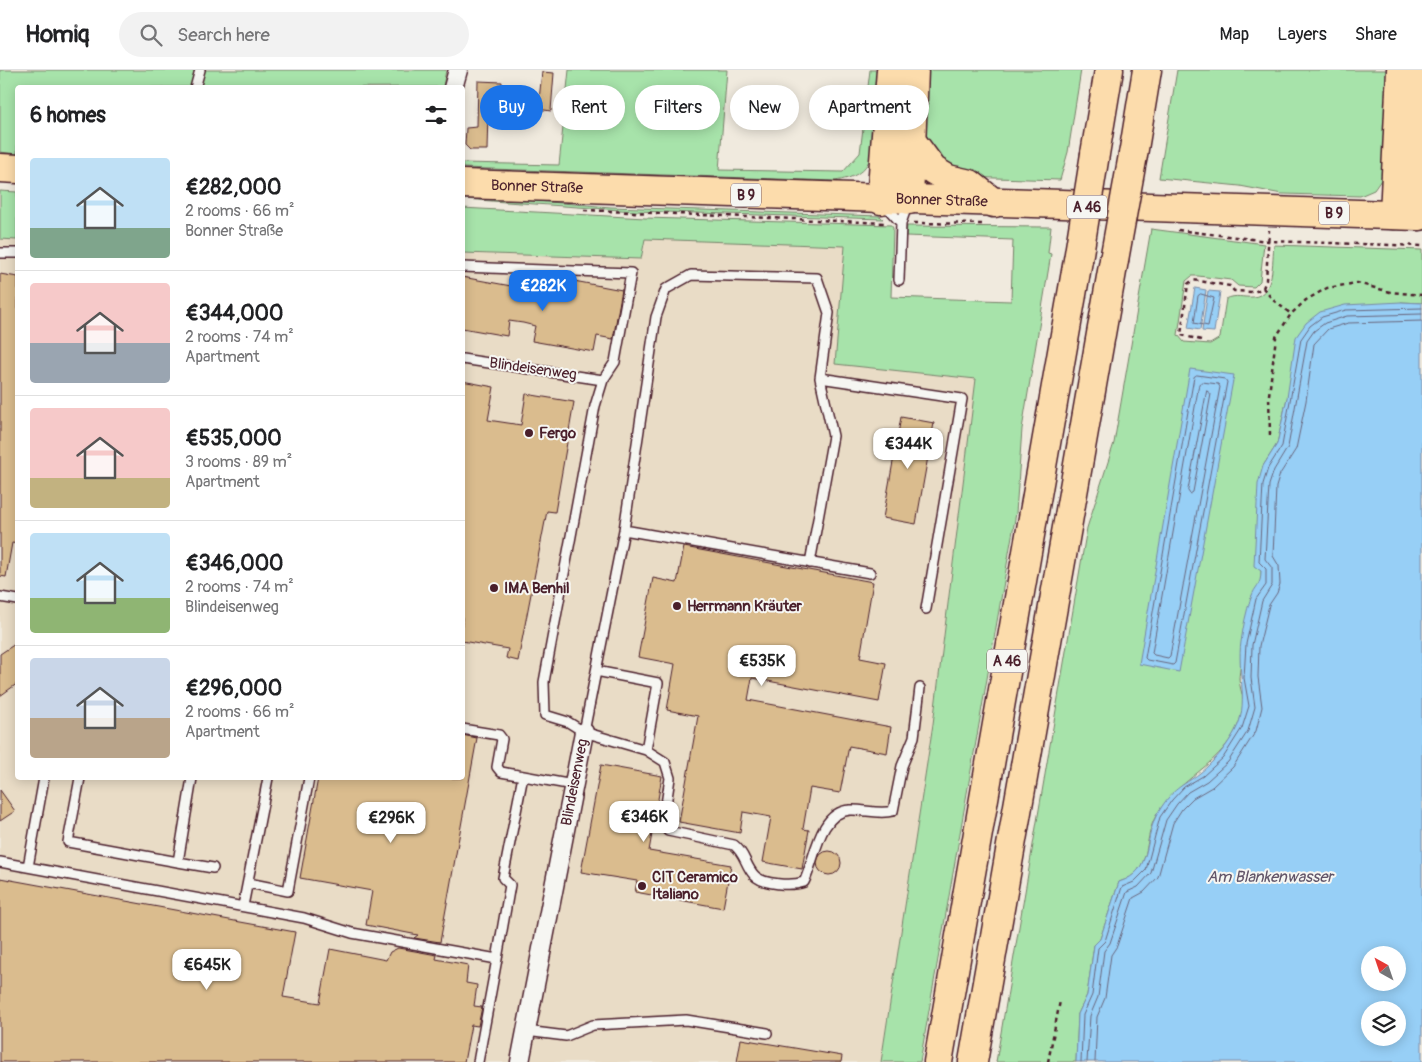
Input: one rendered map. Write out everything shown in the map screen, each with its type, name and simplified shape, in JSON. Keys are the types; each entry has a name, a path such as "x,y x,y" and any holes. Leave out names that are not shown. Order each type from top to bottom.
{"main road":[{"path":"881,200 891,70"},
{"path":"905,212 912,140 914,70"},
{"path":"1401,70 1412,216"},
{"path":"1412,216 1422,133 1422,70"},
{"name":"A 46","path":"974,1062 1147,71"},
{"name":"A 46","path":"938,1062 1078,260 1107,77"},
{"path":"912,140 933,170 948,179 970,184 992,214"},
{"path":"0,168 15,169"},
{"name":"Bonner Straße","path":"465,184 881,200 905,212 992,214 1270,212 1412,216"}],"street":[{"path":"454,85 458,70"},
{"name":"Blindeisenweg","path":"520,1062 584,732"}],"lane":[{"path":"196,85 200,70"},
{"path":"899,280 905,212"},
{"path":"0,253 15,253"},
{"name":"Blindeisenweg","path":"465,267 631,273 615,362 604,380 595,406 544,682 544,715 568,722 584,732"},
{"path":"810,563 833,436 820,378 829,313 817,278 691,275 666,289 656,317 624,530 584,732 646,750 665,762 670,778 663,824 668,832 734,845 742,851 753,874 760,880 796,885 804,882 808,875 813,850 831,818 840,812 850,810 885,814 892,811 902,766 914,737 920,688"},
{"name":"Blindeisenweg","path":"465,359 604,380"},
{"path":"820,378 962,399 926,610"},
{"path":"624,530 870,573"},
{"path":"0,597 15,600"},
{"path":"596,671 658,683 646,750"},
{"path":"465,729 499,735 502,739 497,767 501,772 573,784"},
{"path":"478,1062 510,885 503,878 523,776"},
{"path":"28,867 44,780"},
{"path":"80,780 68,842 213,868"},
{"path":"178,862 192,780"},
{"path":"243,906 268,780"},
{"path":"248,883 288,891 309,780"},
{"path":"0,862 243,906 304,918 352,933 497,959"},
{"path":"526,1031 566,1036 593,1025 686,1020 767,1033"}],"path":[{"path":"582,210 992,214"},
{"path":"1201,340 1181,335 1190,282 1193,280 1230,286 1234,291 1254,292 1263,288 1266,280 1270,212"},
{"path":"1174,230 1268,241 1422,246"},
{"path":"1270,435 1269,395 1276,337 1291,314 1306,300 1327,288 1357,283 1390,292 1422,295"},
{"path":"1263,288 1273,300 1291,314"},
{"path":"1048,1062 1060,1001"}],"shaded area":[{"path":"0,239 15,240 15,780 465,780 465,253 641,259 645,239 845,246 835,364 976,379 933,724 881,1062 0,1062"}],"green space":[{"path":"0,70 198,70 193,85 15,85 15,154 0,152"},
{"path":"203,70 446,70 443,85 198,85"},
{"path":"569,70 727,70 719,170 843,172 860,153 863,130 874,130 871,156 862,171 835,181 465,168 465,163 559,165 563,130 625,130 625,85 567,85"},
{"path":"870,70 880,70 878,85 868,85"},
{"path":"922,70 1081,70 1068,152 1060,180 963,177 926,150 925,130 929,130 929,85 923,85"},
{"path":"1177,70 1391,70 1383,177 1374,190 1360,196 1282,194 1240,186 1159,178"},
{"path":"0,191 15,192 15,240 0,239"},
{"path":"465,195 611,207 880,216 883,219 635,211 465,199"},
{"path":"465,208 645,218 891,225 893,228 891,297 1011,301 1013,240 906,236 907,226 1051,227 1048,253 1051,254 1022,429 1016,513 920,1062 881,1062 933,724 976,379 835,364 845,246 645,239 641,259 465,253"},
{"path":"1151,229 1264,244 1260,281 1254,287 1238,286 1231,280 1198,276 1192,276 1186,281 1178,335 1184,342 1210,344 1220,338 1226,299 1236,296 1253,297 1260,295 1265,290 1271,276 1274,245 1422,250 1422,303 1401,302 1287,398 1277,444 1263,466 1261,584 1250,601 1246,622 1239,678 1243,708 1237,726 1229,742 1218,754 1167,800 1152,824 1143,863 1130,877 1119,882 1100,939 1094,945 1087,995 1078,1014 1076,1062 996,1062 1087,528 1114,443"}],"water":[{"path":"1195,288 1206,290 1200,330 1188,328"},
{"path":"1208,291 1220,292 1214,332 1202,331"},
{"name":"Am Blankenwasser","path":"1401,302 1422,303 1422,1062 1076,1062 1078,1014 1087,995 1094,945 1100,939 1119,882 1130,877 1143,862 1154,821 1164,803 1178,789 1211,763 1222,751 1238,725 1242,705 1240,653 1242,637 1249,603 1261,576 1261,571 1254,566 1258,484 1263,466 1277,444 1287,398 1296,337 1306,323 1320,312 1345,305"},
{"path":"1190,369 1234,375 1179,672 1139,664"}],"building":[{"path":"542,72 554,73 551,111 543,110 543,85 541,85"},
{"path":"478,81 502,82 502,85 480,85 480,130 488,130 487,150 470,150 465,145 466,128 477,127"},
{"path":"0,274 15,276 15,544 12,543 6,577 0,576"},
{"path":"465,278 571,297 574,281 622,290 613,339 597,336 594,352 532,341 535,326 523,323 509,321 507,336 465,329"},
{"path":"465,382 494,387 488,420 521,425 526,394 574,402 555,512 547,511 518,661 506,658 508,649 465,642"},
{"path":"901,417 934,423 916,524 883,518"},
{"path":"684,547 873,582 860,658 886,663 879,702 752,678 748,700 891,727 887,753 849,746 840,793 810,788 803,829 809,830 802,869 763,862 771,817 743,812 740,833 679,822 698,716 667,710 675,664 638,657 653,578 677,583"},
{"path":"15,644 15,685 0,696 0,654"},
{"path":"465,736 477,738 440,942 414,938 418,935 366,925 372,891 300,878 318,780 465,780"},
{"path":"601,765 662,776 649,851 731,865 723,908 635,892 637,881 581,872"},
{"path":"0,790 15,811 0,821"},
{"path":"829,851 838,854 841,863 838,872 829,875 820,872 817,863 820,854"},
{"path":"0,878 295,932 283,997 320,1003 330,949 386,960 390,952 398,948 437,955 436,959 468,965 466,983 477,985 474,1006 482,1007 478,1026 471,1025 464,1062 0,1062"},
{"path":"741,1039 842,1056 841,1062 737,1062"}],"place":[{"name":"Fergo","path":"529,433"},
{"name":"IMA Benhil","path":"494,588"},
{"name":"Herrmann Kräuter","path":"677,606"},
{"name":"CIT Ceramico Italiano","path":"642,886"}]}
